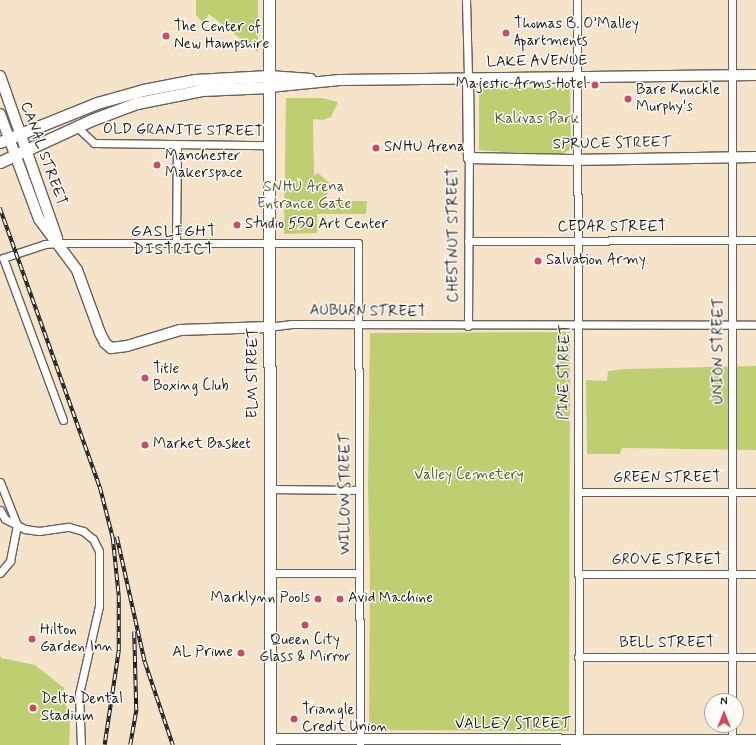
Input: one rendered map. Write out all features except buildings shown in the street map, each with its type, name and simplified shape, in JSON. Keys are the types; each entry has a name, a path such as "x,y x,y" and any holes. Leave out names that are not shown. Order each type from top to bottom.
{"main road":[{"name":"ELM STREET","path":"269,0 268,327 270,742"},
{"path":"4,140 98,104 143,90 195,80 269,82"},
{"path":"0,162 112,112 157,98 202,90 269,82"}],"street":[{"name":"CHESTNUT STREET","path":"466,0 469,158 468,326"},
{"name":"PINE STREET","path":"577,0 579,743"},
{"name":"UNION STREET","path":"732,0 732,693"},
{"name":"LAKE AVENUE","path":"269,82 578,76 756,75"},
{"name":"CANAL STREET","path":"0,76 58,243"},
{"name":"CANAL STREET","path":"0,114 4,140 14,156 39,220 58,243 77,270 100,333 105,343 111,348 127,346 180,330 268,327"},
{"name":"OLD GRANITE STREET","path":"78,128 94,143 177,145 269,144"},
{"path":"176,242 177,145"},
{"name":"SPRUCE STREET","path":"469,158 578,159 756,157"},
{"name":"CEDAR STREET","path":"468,241 756,240"},
{"path":"63,420 3,258 45,244 58,243 269,242"},
{"name":"WILLOW STREET","path":"269,242 358,243 360,325 358,573 360,742"},
{"name":"AUBURN STREET","path":"268,327 360,325 756,325"},
{"path":"0,482 16,525 11,556 0,573"},
{"path":"269,489 359,490"},
{"name":"GREEN STREET","path":"578,492 756,492"},
{"path":"0,510 5,519 33,531 64,527 78,529 93,539 99,551 99,606 79,694 81,745"},
{"path":"270,573 358,573"},
{"name":"GROVE STREET","path":"578,574 756,574"},
{"name":"BELL STREET","path":"578,657 756,657"},
{"name":"VALLEY STREET","path":"270,742 732,743 756,740"}],"green space":[{"path":"196,0 258,0 258,52 209,14 203,23 196,15"},
{"name":"Kalivas Park","path":"570,87 571,149 560,155 479,150 479,88"},
{"name":"SNHU Arena Entrance Gate","path":"286,98 322,98 338,102 331,117 323,120 313,119 314,176 318,173 332,185 323,201 367,201 366,214 317,214 317,233 284,234"},
{"name":"Valley Cemetery","path":"570,332 569,731 369,730 370,575 368,491 370,333"},
{"path":"756,366 756,450 622,448 620,454 587,454 586,380 607,381 608,371 626,369"},
{"name":"Delta Dental Stadium","path":"0,655 1,658 35,665 64,688 63,693 70,721 69,745 0,745"}],"railway":[{"path":"0,208 100,487 113,538 119,596 119,651 105,745"},
{"path":"117,537 145,662 173,745"},
{"path":"130,745 136,710 134,632"}],"place":[{"name":"Thomas B. O’Malley Apartments","path":"506,33"},
{"name":"The Center of New Hampshire","path":"166,36"},
{"name":"Majestic Arms Hotel","path":"595,85"},
{"name":"Bare Knuckle Murphy's","path":"628,99"},
{"name":"SNHU Arena","path":"376,148"},
{"name":"Manchester Makerspace","path":"157,165"},
{"name":"Studio 550 Art Center","path":"237,225"},
{"name":"Salvation Army","path":"538,261"},
{"name":"Title Boxing Club","path":"145,378"},
{"name":"Market Basket","path":"145,445"},
{"name":"Marklynn Pools","path":"318,599"},
{"name":"Avid Machine","path":"340,599"},
{"name":"Queen City Glass & Mirror","path":"305,625"},
{"name":"Hilton Garden Inn","path":"32,639"},
{"name":"AL Prime","path":"241,653"},
{"name":"Delta Dental Stadium","path":"33,708"},
{"name":"Triangle Credit Union","path":"294,719"}],"district":[{"name":"GASLIGHT DISTRICT","path":"174,241"}]}
